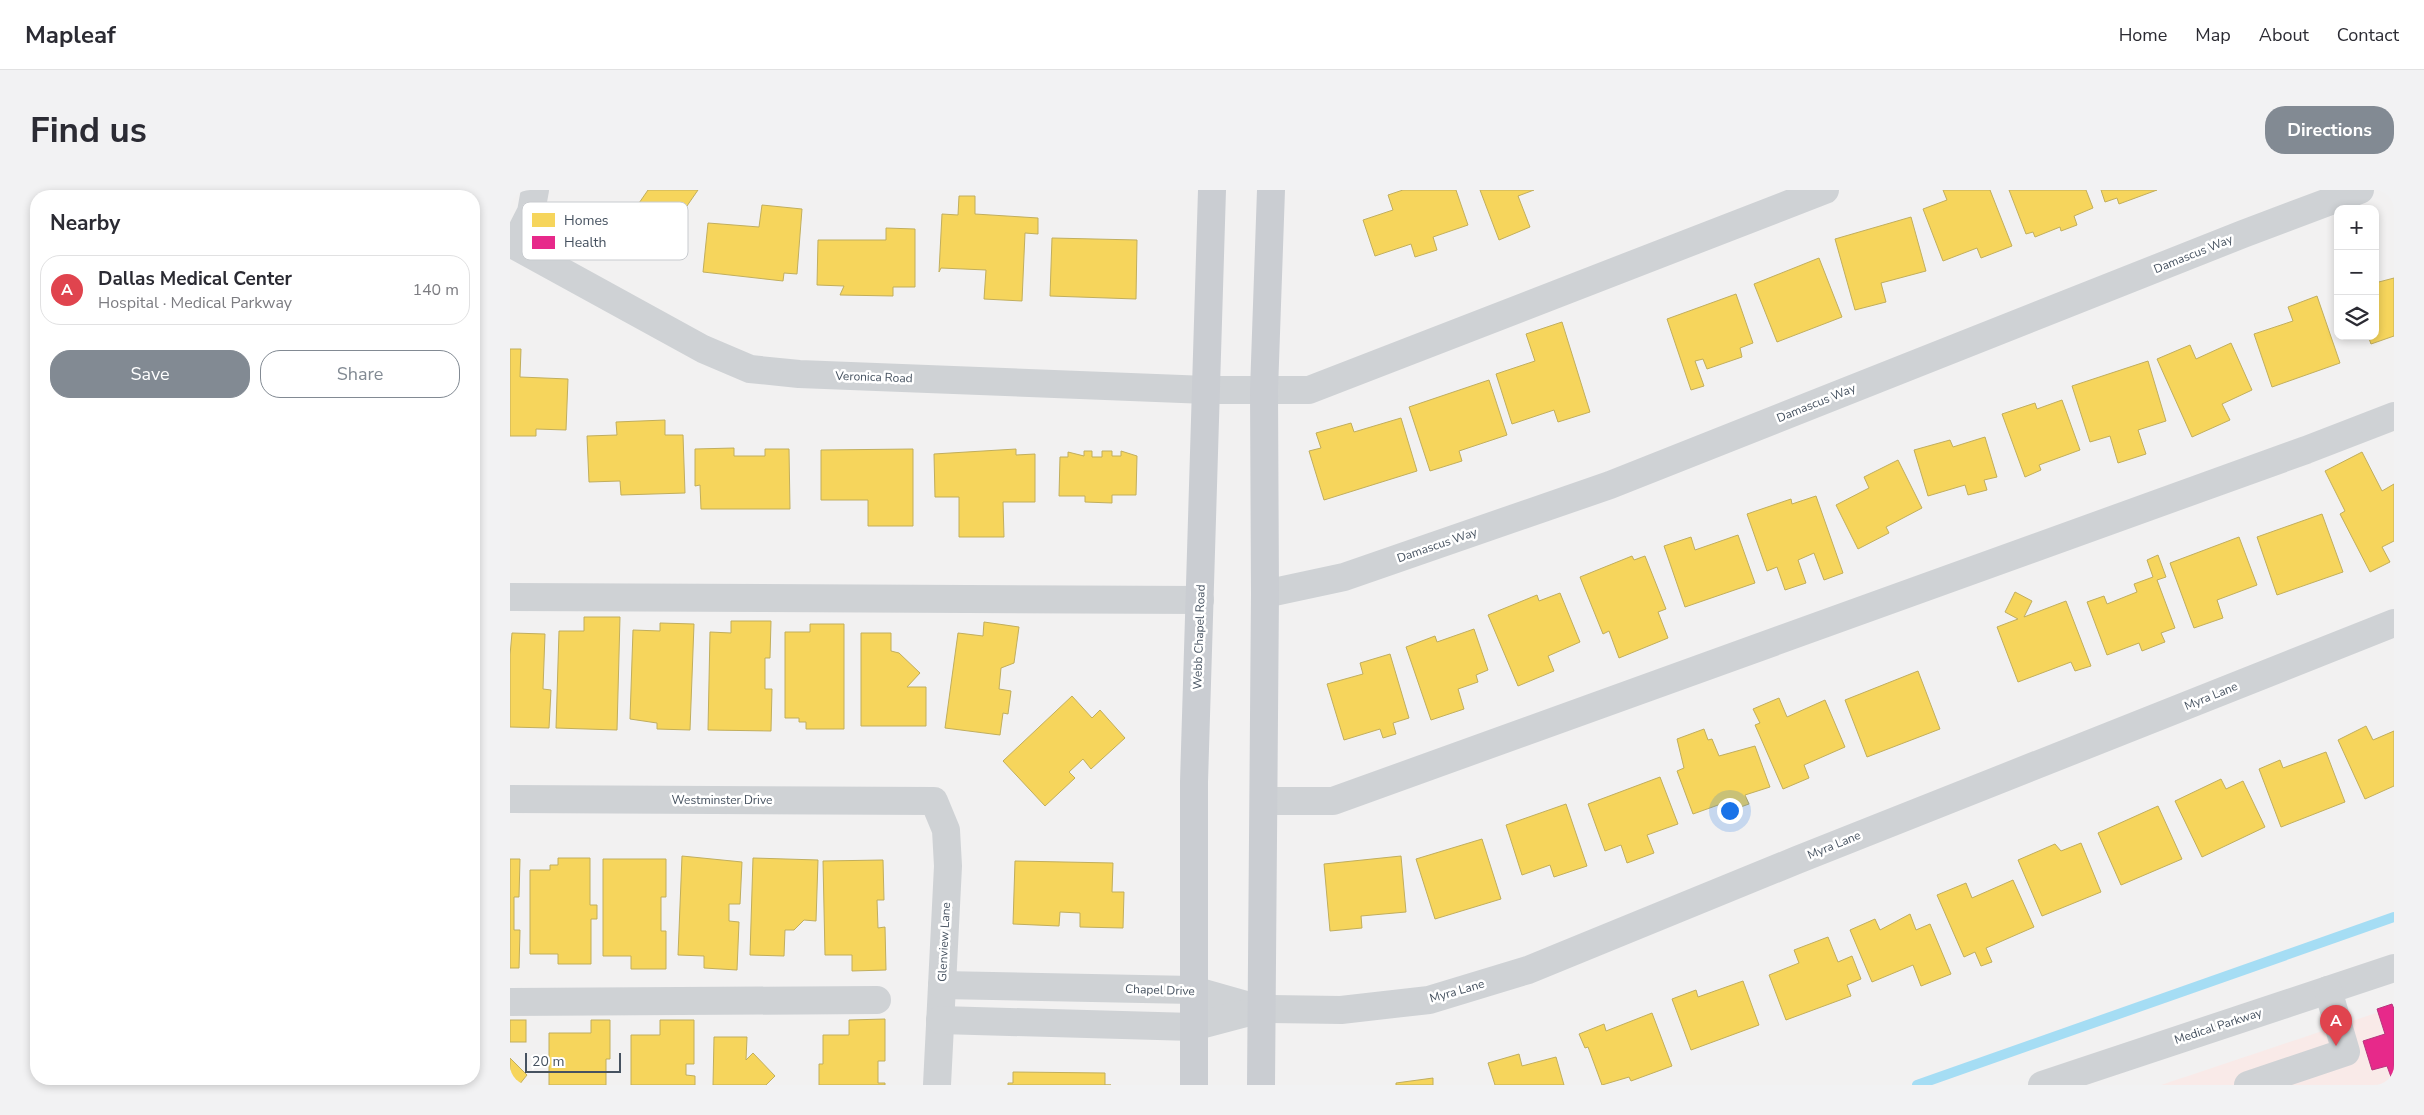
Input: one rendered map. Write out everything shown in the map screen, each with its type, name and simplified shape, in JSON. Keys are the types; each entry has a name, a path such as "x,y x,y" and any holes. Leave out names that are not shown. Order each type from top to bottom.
{"main road":[{"name":"Webb Chapel Road","path":"1194,1085 1194,782 1212,190"},
{"path":"1261,1085 1265,594 1264,391 1271,190"}],"street":[{"name":"Veronica Road","path":"541,260 703,349 750,369 799,374 1207,390 1309,390 1825,190"},
{"name":"Damascus Way","path":"1265,594 1344,577 1610,485 2243,234 2360,190"},
{"name":"Veronica Road","path":"512,244 522,227"},
{"path":"1264,801 1333,801 2394,416"},
{"path":"510,597 1200,600"},
{"name":"Myra Lane","path":"1261,1009 1341,1010 1429,1000 1528,970 1797,860 2394,623"},
{"name":"Westminster Drive","path":"510,799 934,801"},
{"name":"Glenview Lane","path":"934,801 946,830 948,866 937,1085"},
{"name":"Medical Parkway","path":"2042,1085 2104,1075 2328,990 2394,968"},
{"name":"Chapel Drive","path":"942,985 1193,990 1261,1009"},
{"path":"2248,1085 2346,1052 2328,990"},
{"path":"510,1002 877,1000"},
{"path":"940,1020 1193,1027 1261,1009"}],"shaded area":[{"path":"2394,1007 2394,1085 2161,1085"}],"building: Homes":[{"path":"648,190 698,190 688,204 688,202 640,202"},
{"path":"1403,190 1456,190 1468,225 1433,237 1437,250 1415,257 1411,244 1375,256 1363,220 1393,210 1388,195"},
{"path":"1480,190 1534,190 1518,196 1530,227 1499,240"},
{"path":"1943,190 1990,190 2012,246 1981,258 1977,248 1943,261 1923,209 1947,200"},
{"path":"2009,190 2086,190 2093,208 2074,216 2077,225 2061,231 2060,227 2035,237 2033,232 2026,234"},
{"path":"2101,190 2157,190 2119,204 2117,198 2105,202"},
{"path":"959,196 975,196 975,214 1038,218 1038,234 1025,233 1022,301 984,299 986,270 941,268 939,272 942,214 958,215"},
{"path":"762,205 802,209 797,274 784,273 783,281 703,272 708,223 759,227"},
{"path":"1911,217 1926,271 1881,283 1886,302 1855,310 1835,239"},
{"path":"886,228 915,229 915,287 893,287 893,296 840,295 844,286 817,285 818,240 886,240"},
{"path":"1052,238 1137,240 1136,299 1050,296"},
{"path":"1819,258 1842,317 1777,342 1754,284"},
{"path":"2394,278 2394,336 2371,344 2370,340 2379,340 2379,282"},
{"path":"1736,294 1753,343 1740,348 1742,357 1707,369 1703,359 1695,361 1704,386 1691,390 1667,319"},
{"path":"2317,296 2340,363 2272,387 2254,334 2293,321 2288,307"},
{"path":"1562,322 1590,412 1558,422 1554,410 1512,424 1496,374 1535,361 1526,334"},
{"path":"2231,343 2252,390 2222,404 2230,420 2192,437 2157,359 2190,345 2196,359"},
{"path":"510,349 521,349 520,377 568,379 566,430 536,429 536,436 510,436"},
{"path":"2148,361 2166,421 2138,430 2146,454 2118,463 2110,436 2090,442 2072,386"},
{"path":"1489,380 1507,435 1459,451 1462,461 1430,471 1409,407"},
{"path":"2062,400 2080,450 2039,465 2041,470 2025,477 2002,414 2035,403 2037,409"},
{"path":"1401,418 1417,471 1324,500 1309,451 1321,448 1316,433 1351,423 1354,432"},
{"path":"665,420 665,435 683,435 685,493 621,495 620,481 589,482 587,436 617,435 616,422"},
{"path":"1985,437 1997,477 1984,480 1987,490 1968,495 1965,485 1928,496 1914,450 1950,440 1953,447"},
{"path":"734,448 734,456 765,456 765,449 789,449 790,509 701,509 700,485 695,486 695,449"},
{"path":"913,449 913,526 868,526 868,500 821,500 821,450"},
{"path":"1016,449 1016,455 1035,454 1035,502 1003,502 1004,537 959,537 959,497 935,497 934,454"},
{"path":"1084,451 1092,451 1092,457 1102,457 1102,451 1112,451 1112,456 1121,456 1121,451 1137,456 1136,495 1112,495 1112,503 1085,502 1085,496 1059,496 1060,457 1068,457 1068,452 1084,456"},
{"path":"2362,452 2382,491 2394,484 2394,541 2382,547 2390,562 2370,572 2340,514 2345,511 2325,471"},
{"path":"1898,460 1922,508 1886,527 1889,533 1858,549 1836,505 1869,488 1864,477"},
{"path":"1816,496 1843,573 1824,580 1814,553 1798,560 1806,583 1785,590 1777,567 1767,571 1747,514 1791,499 1792,504"},
{"path":"2322,514 2343,572 2277,595 2257,537"},
{"path":"1738,535 1755,583 1685,607 1664,546 1691,537 1695,550"},
{"path":"2239,537 2257,585 2217,600 2223,618 2194,628 2170,563"},
{"path":"2158,555 2166,577 2157,580 2175,628 2161,633 2165,642 2142,651 2139,643 2107,655 2087,602 2104,596 2107,604 2137,592 2134,584 2153,577 2147,560"},
{"path":"1632,556 1634,560 1645,556 1666,609 1658,612 1668,638 1619,658 1609,631 1603,634 1580,577"},
{"path":"2015,592 2032,601 2024,617 2066,601 2091,666 2075,671 2071,662 2018,682 1997,627 2018,619 2005,612"},
{"path":"1560,593 1580,642 1548,656 1554,671 1518,686 1488,615 1537,595 1539,601"},
{"path":"584,617 620,617 617,730 556,728 559,631 584,631"},
{"path":"731,621 771,621 770,658 765,658 765,689 772,689 771,731 708,730 710,632 731,633"},
{"path":"984,622 1019,627 1014,663 1001,668 999,689 1011,691 1008,714 1003,713 1000,735 945,728 958,633 983,636"},
{"path":"660,623 694,624 690,730 657,729 657,723 630,719 633,630 660,631"},
{"path":"810,624 844,624 844,729 806,729 806,722 799,722 799,718 785,718 785,632 810,632"},
{"path":"1474,629 1488,670 1476,675 1478,682 1458,689 1464,709 1431,720 1406,647 1435,636 1437,642"},
{"path":"512,633 545,634 543,689 551,690 549,728 510,727 510,655"},
{"path":"861,633 891,633 891,651 899,653 920,673 907,687 926,687 926,726 861,726"},
{"path":"1390,654 1409,718 1393,723 1396,734 1383,738 1380,729 1344,740 1327,684 1363,674 1360,663"},
{"path":"1918,671 1940,729 1867,757 1845,700"},
{"path":"1072,696 1092,718 1100,710 1125,738 1091,769 1083,759 1069,772 1075,778 1045,806 1003,761"},
{"path":"1779,698 1787,717 1825,700 1845,747 1804,765 1809,778 1783,789 1755,725 1760,723 1753,709"},
{"path":"2366,726 2373,740 2394,731 2394,786 2365,799 2338,740"},
{"path":"1704,729 1708,740 1712,739 1719,756 1755,746 1770,787 1745,795 1749,804 1724,813 1721,804 1693,814 1677,771 1684,768 1677,739"},
{"path":"2326,752 2345,802 2281,827 2259,769 2280,760 2283,768"},
{"path":"1660,777 1678,824 1647,835 1654,853 1627,863 1621,845 1605,851 1588,804"},
{"path":"2221,779 2226,789 2243,781 2265,827 2202,857 2175,801"},
{"path":"1566,804 1587,866 1554,877 1550,865 1522,875 1506,825"},
{"path":"2158,806 2182,859 2121,885 2098,833"},
{"path":"1482,839 1501,899 1435,919 1416,859"},
{"path":"2081,843 2101,892 2042,916 2018,860 2055,844 2061,851"},
{"path":"682,856 742,862 740,904 729,904 729,921 739,922 737,970 704,968 704,956 678,955"},
{"path":"1401,856 1406,912 1361,916 1362,928 1330,931 1324,864"},
{"path":"558,858 590,858 590,905 597,905 597,919 591,919 591,964 558,964 558,954 530,954 530,870 550,870 550,865 558,865"},
{"path":"753,858 818,860 816,921 804,920 794,930 785,930 784,956 750,955"},
{"path":"510,859 520,859 519,897 514,897 514,930 520,930 519,968 510,968"},
{"path":"603,859 666,859 666,897 661,897 661,931 666,931 666,969 631,969 631,956 603,956"},
{"path":"883,860 884,900 877,900 878,928 885,927 886,970 852,971 852,955 825,955 823,861"},
{"path":"1015,861 1113,863 1112,892 1124,892 1123,928 1080,927 1080,913 1060,912 1059,926 1013,924"},
{"path":"2013,880 2034,927 1986,948 1992,962 1981,966 1975,952 1964,957 1937,895 1966,883 1972,898"},
{"path":"1910,914 1916,930 1930,924 1951,974 1921,986 1913,965 1872,982 1850,930 1875,919 1880,930"},
{"path":"1828,937 1838,962 1852,956 1861,979 1847,985 1851,996 1786,1020 1769,975 1799,963 1794,950"},
{"path":"1743,981 1759,1025 1691,1050 1672,999 1696,990 1698,997"},
{"path":"1652,1013 1672,1066 1631,1081 1629,1077 1602,1085 1588,1047 1585,1048 1579,1034 1604,1024 1606,1031"},
{"path":"885,1019 885,1061 878,1061 878,1083 885,1083 885,1085 819,1085 819,1064 823,1064 823,1035 849,1035 849,1020"},
{"path":"510,1020 526,1020 526,1042 510,1042"},
{"path":"591,1020 610,1020 610,1059 606,1059 606,1085 549,1085 549,1033 591,1033"},
{"path":"660,1020 694,1020 694,1064 686,1064 686,1075 695,1076 695,1085 631,1085 631,1035 660,1035"},
{"path":"714,1037 747,1037 746,1060 753,1053 775,1076 766,1085 713,1085"},
{"path":"1519,1054 1522,1066 1556,1057 1564,1085 1495,1085 1488,1063"},
{"path":"510,1058 527,1075 519,1085 510,1085"},
{"path":"1013,1072 1105,1073 1105,1085 1008,1085 1008,1083 1013,1083"},
{"path":"1433,1078 1433,1085 1396,1085 1396,1083"}],"building: Health":[{"path":"2392,1004 2394,1009 2394,1085 2387,1066 2372,1070 2363,1041 2385,1034 2377,1009"}],"waterway":[{"path":"1917,1085 2394,917"}],"place":[{"name":"Dallas Medical Center","path":"2336,1046"}]}
